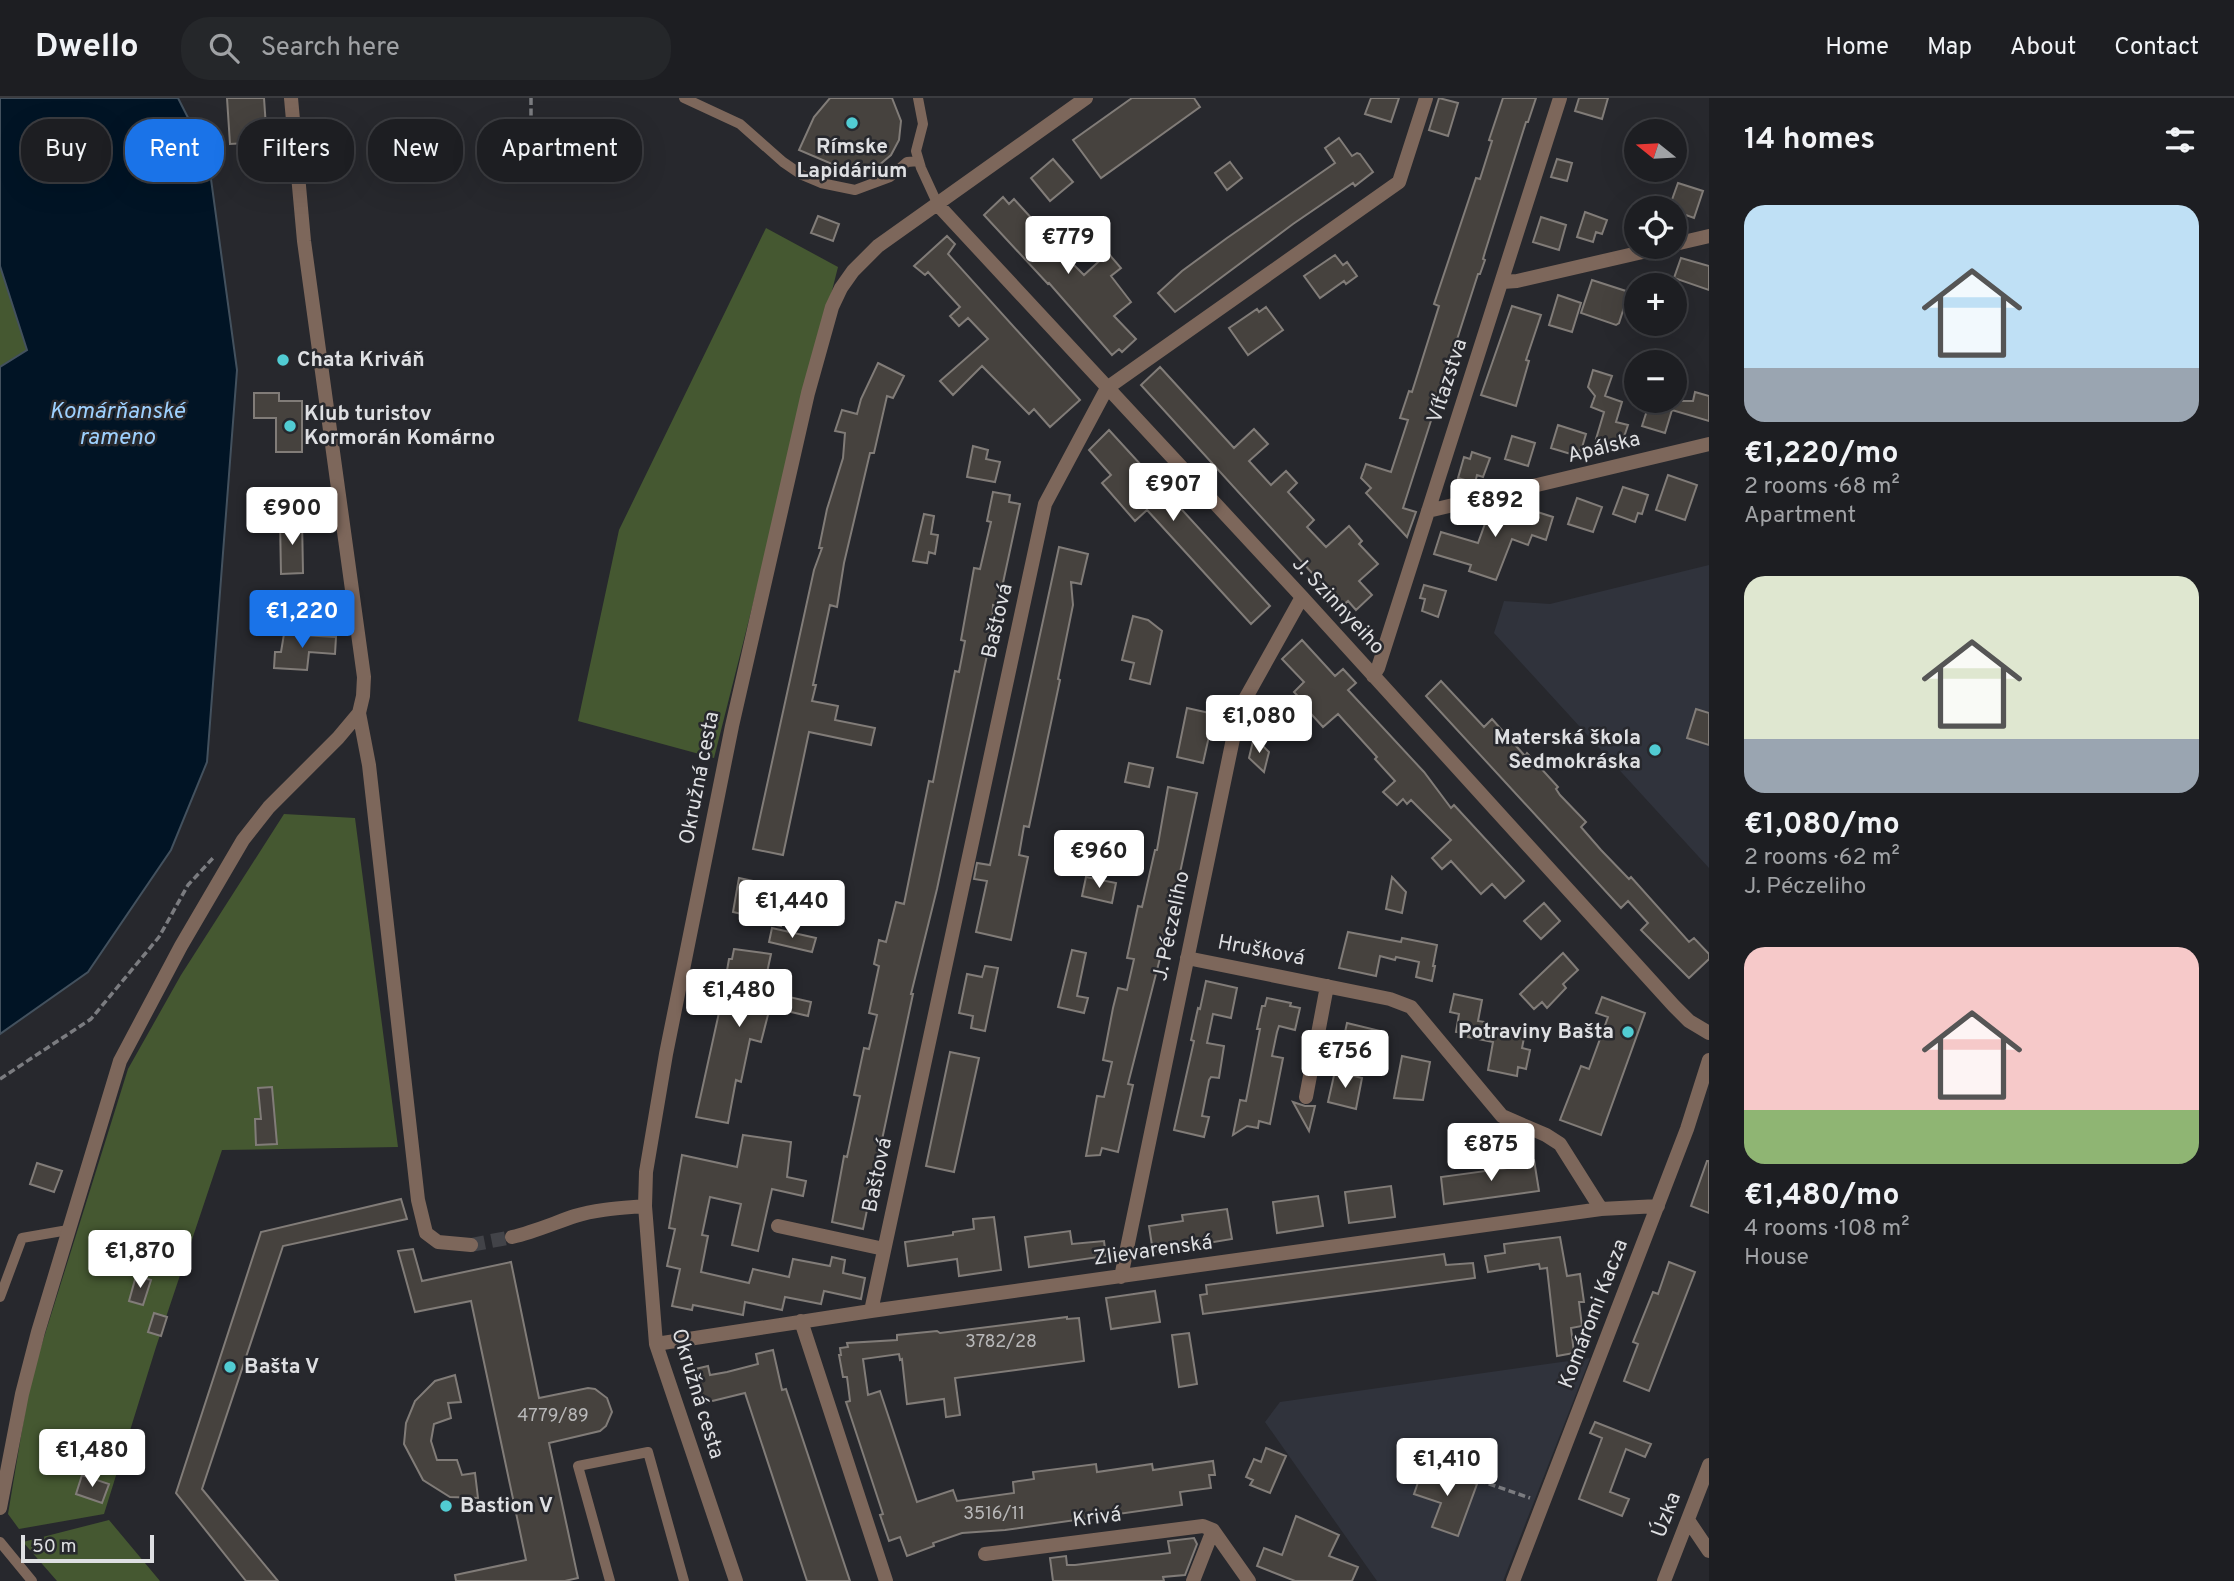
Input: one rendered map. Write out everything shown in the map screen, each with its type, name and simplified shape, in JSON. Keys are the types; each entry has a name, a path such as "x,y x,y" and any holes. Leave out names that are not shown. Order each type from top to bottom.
{"street":[{"path":"291,98 304,241 363,677 359,713 369,765 418,1200 426,1233 438,1242 471,1245"},
{"name":"Okružná cesta","path":"736,1581 656,1344 645,1206 646,1172 732,726 821,343 832,307 853,271 878,246 1086,98"},
{"name":"Baštová","path":"871,1311 1045,504 1107,388 1399,182 1426,98"},
{"name":"Víťazstva","path":"1373,676 1378,668 1560,98"},
{"name":"J. Szinnyeiho","path":"938,205 1674,1006 1689,1021 1709,1033"},
{"path":"1687,241 1709,236"},
{"path":"1502,282 1517,281 1624,256"},
{"name":"Apálska","path":"1428,511 1709,444"},
{"name":"J. Péczeliho","path":"1121,1277 1239,710 1301,597"},
{"path":"0,1508 25,1382 120,1061 181,946 243,840 256,822 359,713"},
{"name":"Hrušková","path":"1187,958 1390,999 1411,1007 1502,1116 1560,1144 1601,1209"},
{"name":"Hrušková","path":"1306,1097 1327,986"},
{"name":"Komáromi Kacza","path":"1513,1581 1658,1206 1709,1060"},
{"path":"1694,1109 1709,1115"},
{"path":"512,1237 577,1215 645,1206"},
{"name":"Zlievarenská","path":"656,1344 871,1311 1601,1209 1658,1206"},
{"path":"778,1226 884,1249"},
{"path":"801,1321 886,1581"},
{"name":"Úzka","path":"1664,1581 1709,1465"},
{"path":"1688,1520 1709,1551"},
{"name":"Krivá","path":"985,1554 1203,1526 1213,1530"},
{"path":"1193,1581 1213,1530"},
{"path":"1213,1530 1249,1581"}],"lane":[{"path":"684,98 740,124 802,175 830,186 855,190 890,177 907,162 919,161"},
{"path":"918,98 923,124 916,151 938,205"},
{"path":"0,1297 22,1238 68,1230"},
{"path":"610,1581 578,1466 648,1452 684,1581"},
{"path":"0,1542 32,1581"}],"path":[{"path":"531,98 531,119"},
{"path":"0,1079 91,1019 159,937 188,885 217,855"},
{"path":"1449,1470 1532,1499 1536,1488"}],"shaded area":[{"name":"Materská škola Sedmokráska","path":"1709,565 1709,868 1494,633 1504,601 1550,604"},
{"path":"1590,1358 1503,1581 1377,1581 1265,1422 1280,1402"}],"green space":[{"path":"766,228 838,267 714,758 578,721 619,530"},
{"path":"0,267 27,350 0,367"},
{"path":"284,814 355,818 398,1147 222,1150 104,1514 19,1529 8,1514 30,1382 128,1069 181,975"},
{"path":"109,1520 160,1581 57,1581 23,1542"}],"water":[{"name":"Komárňanské rameno","path":"0,98 178,98 189,119 125,119 125,182 211,182 237,370 207,762 171,850 88,972 0,1034 0,367 27,350 0,266"}],"building":[{"path":"227,98 264,98 265,119 238,119 238,144 230,144"},
{"path":"830,98 892,98 901,121 899,140 891,155 878,166 861,171 839,167 799,150 814,117"},
{"path":"1132,98 1194,98 1200,107 1101,178 1073,140"},
{"path":"1371,98 1399,98 1391,122 1365,114"},
{"path":"1439,98 1458,103 1448,136 1429,130"},
{"path":"1503,98 1536,98 1526,122 1485,252 1485,260 1478,274 1403,508 1416,512 1407,537 1366,493 1371,488 1361,478 1366,464 1391,472 1408,420 1400,418 1409,391 1412,392 1439,306 1434,304 1476,178 1480,179"},
{"path":"1579,98 1608,98 1602,119 1575,111"},
{"path":"1339,138 1352,156 1360,154 1373,172 1293,224 1175,312 1158,293 1182,271 1335,163 1325,148"},
{"path":"1053,159 1073,182 1050,201 1031,178"},
{"path":"1557,159 1572,163 1567,181 1551,177"},
{"path":"1230,162 1242,178 1227,190 1215,173"},
{"path":"1678,183 1703,191 1694,218 1687,215 1687,196 1673,196"},
{"path":"1003,197 1009,204 1014,199 1044,232 1050,240 1047,243 1067,265 1071,262 1084,275 1108,253 1121,268 1111,276 1131,302 1114,316 1136,339 1122,352 1119,349 1112,355 984,215"},
{"path":"1585,212 1607,220 1602,234 1596,232 1593,242 1577,237"},
{"path":"818,216 839,224 833,241 811,233"},
{"path":"1541,217 1566,225 1559,250 1533,242"},
{"path":"947,236 955,244 948,254 1080,400 1050,427 1034,409 1029,414 982,366 953,395 940,381 988,339 968,318 959,326 950,316 960,307 928,272 925,275 914,266"},
{"path":"1335,255 1343,265 1347,262 1357,276 1346,284 1344,281 1320,298 1304,276"},
{"path":"1681,259 1709,266 1709,290 1687,282 1687,273 1676,273"},
{"path":"1592,280 1624,290 1624,308 1616,325 1581,313"},
{"path":"1558,295 1581,303 1572,332 1549,325"},
{"path":"1512,306 1541,315 1526,360 1529,361 1516,406 1481,395"},
{"path":"1266,307 1283,330 1248,355 1229,328 1257,309 1259,312"},
{"path":"878,363 904,376 893,398 887,396 874,453 870,453 844,563 837,607 830,605 812,701 838,706 835,720 875,728 871,745 809,732 783,855 753,849 814,570 822,548 819,548 827,509 843,458 845,433 835,431 842,410 857,414"},
{"path":"1160,367 1234,448 1254,429 1268,444 1249,461 1271,485 1286,471 1297,483 1288,492 1314,520 1307,527 1326,547 1349,526 1362,541 1359,544 1378,564 1359,581 1372,595 1356,610 1348,601 1342,606 1141,385"},
{"path":"1593,370 1612,376 1605,396 1622,402 1616,422 1628,425 1621,446 1596,439 1604,412 1591,407 1595,396 1588,387"},
{"path":"1695,392 1709,396 1709,421 1682,413 1687,413 1687,401 1693,401"},
{"path":"254,393 279,393 279,401 302,401 302,452 276,452 276,418 254,418"},
{"path":"1646,413 1671,413 1665,433 1642,426"},
{"path":"1558,425 1586,434 1581,451 1576,449 1574,455 1551,448"},
{"path":"1109,430 1270,606 1251,624 1147,510 1135,521 1102,483 1111,475 1089,450"},
{"path":"1512,436 1535,443 1528,466 1505,459"},
{"path":"973,446 988,450 986,459 1000,462 995,482 967,477"},
{"path":"1472,452 1490,458 1483,477 1477,475 1475,483 1458,478 1464,457 1470,459"},
{"path":"1668,475 1697,485 1685,520 1656,510"},
{"path":"1623,487 1648,495 1642,514 1638,513 1635,522 1613,514"},
{"path":"993,492 1010,495 1009,502 1020,504 998,606 993,605 992,632 937,889 911,994 863,1229 832,1222 844,1156 847,1157 860,1096 854,1095 864,1048 869,1049 877,1015 869,1013 879,966 874,964 879,940 886,942 896,902 904,904 929,781 933,782 955,671 959,672 965,641 961,640 974,568 980,569 991,522 987,521"},
{"path":"1577,498 1602,507 1593,532 1568,524"},
{"path":"1491,507 1525,508 1553,517 1546,540 1532,535 1528,545 1512,539 1496,580 1469,571 1471,565 1434,554 1441,532 1478,543"},
{"path":"924,514 934,516 931,534 938,535 935,554 929,552 927,563 913,561"},
{"path":"302,519 303,573 281,574 280,520"},
{"path":"1059,547 1088,554 1081,584 1071,582 1073,605 1058,679 1060,680 1029,827 1024,826 1019,855 1028,857 1011,940 976,932 987,881 974,879 977,863 990,865"},
{"path":"1424,585 1446,591 1438,617 1422,611 1425,599 1420,598"},
{"path":"1133,616 1148,620 1162,631 1150,684 1130,679 1134,663 1122,660"},
{"path":"284,634 336,637 335,654 309,652 307,670 274,668 275,652 281,652"},
{"path":"1302,640 1335,676 1343,669 1356,683 1348,690 1424,772 1451,808 1454,805 1524,881 1505,898 1492,884 1481,894 1451,861 1442,869 1432,858 1451,840 1411,800 1407,804 1403,799 1397,805 1383,792 1395,781 1338,714 1323,727 1303,705 1305,704 1294,692 1304,682 1282,659"},
{"path":"1441,681 1484,727 1492,719 1525,756 1527,753 1558,787 1556,789 1560,795 1586,822 1581,827 1601,850 1629,879 1631,877 1689,942 1694,938 1709,954 1709,959 1689,978 1641,930 1648,923 1628,901 1621,908 1426,696"},
{"path":"1187,708 1214,714 1203,763 1177,757"},
{"path":"1696,709 1709,713 1709,745 1687,738"},
{"path":"1254,737 1269,752 1264,772 1249,758"},
{"path":"1129,763 1153,768 1149,787 1125,782"},
{"path":"1168,787 1197,793 1171,915 1128,1084 1133,1085 1118,1152 1102,1148 1100,1155 1086,1156 1097,1096 1104,1097 1112,1062 1103,1060 1113,1008 1118,988 1127,990 1134,959 1127,958 1138,906 1142,907 1157,850"},
{"path":"1086,877 1116,883 1112,903 1082,896"},
{"path":"1392,877 1406,892 1402,913 1386,909"},
{"path":"739,878 787,888 781,926 745,919 746,915 733,912"},
{"path":"1544,903 1560,921 1541,939 1524,921"},
{"path":"772,928 816,938 812,952 769,942"},
{"path":"1348,932 1401,942 1402,938 1437,945 1432,981 1416,977 1419,962 1396,957 1395,960 1380,956 1376,976 1339,968"},
{"path":"734,949 771,954 763,991 811,1002 808,1016 770,1007 761,1042 750,1039 741,1082 736,1080 728,1123 696,1117 722,999 716,998 720,981 725,982 729,959 732,959"},
{"path":"1072,950 1086,953 1077,996 1088,998 1084,1013 1058,1007"},
{"path":"1563,953 1578,970 1563,984 1566,988 1547,1008 1542,1002 1534,1009 1520,994"},
{"path":"985,966 998,968 985,1031 971,1028 973,1016 959,1013 967,974 982,977"},
{"path":"1206,981 1237,988 1231,1018 1213,1014 1207,1043 1224,1046 1219,1078 1211,1077 1209,1080 1202,1116 1209,1117 1204,1137 1174,1130 1194,1041 1191,1040"},
{"path":"1454,994 1482,1000 1478,1021 1485,1022 1485,1025 1525,1033 1522,1048 1530,1050 1526,1069 1518,1067 1517,1076 1488,1070 1493,1042 1456,1032 1459,1014 1450,1012"},
{"path":"1602,997 1645,1013 1601,1135 1560,1120 1581,1066 1589,1069 1608,1017 1596,1013"},
{"path":"1267,998 1291,1003 1290,1006 1300,1008 1295,1030 1279,1026 1277,1032 1272,1056 1283,1058 1270,1124 1259,1121 1258,1128 1247,1126 1233,1135 1240,1100 1246,1101 1260,1029 1257,1029 1262,1006 1265,1006"},
{"path":"1347,1023 1380,1031 1375,1053 1342,1046"},
{"path":"950,1052 979,1058 954,1172 926,1166"},
{"path":"1402,1056 1430,1062 1423,1100 1394,1098"},
{"path":"1335,1071 1362,1078 1356,1109 1328,1102"},
{"path":"272,1087 277,1144 256,1145 255,1119 261,1119 258,1088"},
{"path":"1293,1102 1315,1106 1309,1131"},
{"path":"743,1135 791,1142 787,1177 806,1181 803,1196 772,1189 758,1251 732,1245 741,1204 710,1197 702,1235 708,1236 701,1272 749,1283 753,1269 789,1277 793,1259 830,1266 832,1257 845,1260 843,1273 865,1278 861,1299 824,1291 821,1304 785,1297 782,1310 745,1302 743,1315 693,1305 692,1310 672,1306 680,1269 667,1266 675,1229 669,1228 682,1155 737,1167"},
{"path":"1534,1160 1539,1191 1444,1204 1441,1177 1508,1168 1508,1163"},
{"path":"1709,1161 1709,1213 1691,1206"},
{"path":"37,1163 62,1171 54,1192 30,1184"},
{"path":"1391,1186 1395,1217 1349,1223 1345,1192"},
{"path":"1318,1196 1323,1226 1277,1233 1273,1202"},
{"name":"Bašta V","path":"401,1199 407,1219 283,1246 202,1489 278,1581 246,1581 176,1493 261,1232"},
{"path":"1227,1209 1232,1239 1153,1252 1149,1226 1183,1221 1182,1215"},
{"path":"994,1217 1001,1270 959,1276 957,1259 908,1266 905,1242 953,1235 953,1232 974,1229 973,1219"},
{"path":"1070,1231 1072,1244 1104,1241 1106,1256 1029,1267 1025,1237"},
{"path":"1560,1237 1567,1276 1580,1274 1584,1302 1579,1302 1582,1326 1571,1328 1574,1353 1557,1356 1547,1268 1540,1269 1539,1264 1488,1272 1485,1256 1505,1253 1504,1244"},
{"path":"413,1249 422,1281 511,1262 539,1398 588,1388 595,1389 607,1398 612,1412 606,1426 600,1431 549,1443 578,1578 565,1581 456,1581 455,1575 526,1560 471,1301 415,1312 398,1251"},
{"path":"1444,1254 1446,1265 1473,1263 1475,1278 1203,1314 1200,1295 1207,1294 1206,1285"},
{"path":"1669,1262 1695,1272 1649,1391 1624,1381 1638,1344 1633,1342 1653,1292 1658,1294"},
{"path":"136,1276 151,1280 143,1305 129,1301"},
{"path":"1155,1291 1160,1322 1111,1329 1106,1298"},
{"path":"154,1313 167,1317 161,1336 148,1332"},
{"path":"1067,1317 1079,1318 1084,1361 955,1378 960,1415 946,1417 944,1399 907,1404 902,1359 900,1360 899,1354 863,1359 868,1395 880,1391 917,1502 953,1490 957,1501 1014,1493 1013,1482 1034,1479 1033,1472 1096,1464 1097,1472 1152,1464 1153,1470 1213,1461 1215,1475 1209,1475 1211,1488 1180,1492 1182,1505 1005,1530 962,1533 907,1556 900,1537 889,1541 880,1515 883,1514 846,1402 850,1401 847,1377 843,1377 840,1348 848,1347 847,1343 897,1340 897,1335 937,1331 940,1333"},
{"path":"1189,1333 1197,1384 1179,1387 1172,1335"},
{"path":"773,1350 782,1390 786,1389 850,1581 807,1581 745,1393 700,1404 691,1370 708,1366 710,1375 727,1372 758,1364 756,1354"},
{"path":"455,1375 461,1402 448,1403 451,1418 434,1424 431,1441 437,1460 457,1460 462,1475 475,1473 478,1498 450,1497 423,1480 404,1444 406,1423 415,1401 435,1381"},
{"path":"1595,1422 1651,1444 1645,1457 1626,1449 1610,1492 1629,1499 1622,1516 1579,1499 1602,1438 1590,1433"},
{"path":"1266,1448 1286,1456 1270,1493 1250,1485 1253,1480 1246,1477 1254,1459 1261,1462"},
{"path":"1424,1465 1477,1484 1458,1536 1432,1527 1441,1503 1414,1494"},
{"path":"82,1475 109,1484 102,1503 76,1494"},
{"path":"1296,1516 1339,1535 1329,1556 1358,1567 1352,1581 1295,1581 1257,1566 1264,1548 1282,1555"},
{"path":"1194,1538 1197,1544 1185,1575 1163,1577 1164,1581 1053,1581 1050,1558 1066,1556 1067,1565 1075,1565 1170,1553 1168,1541"}],"tunnel":[{"path":"471,1245 512,1237"}],"place":[{"name":"Rímske Lapidárium","path":"852,123"},
{"name":"Chata Kriváň","path":"283,360"},
{"name":"Klub turistov Kormorán Komárno","path":"290,426"},
{"name":"Materská škola Sedmokráska","path":"1655,750"},
{"name":"Potraviny Bašta","path":"1628,1032"},
{"name":"Bašta V","path":"230,1367"},
{"name":"Bastion V","path":"446,1506"}]}
